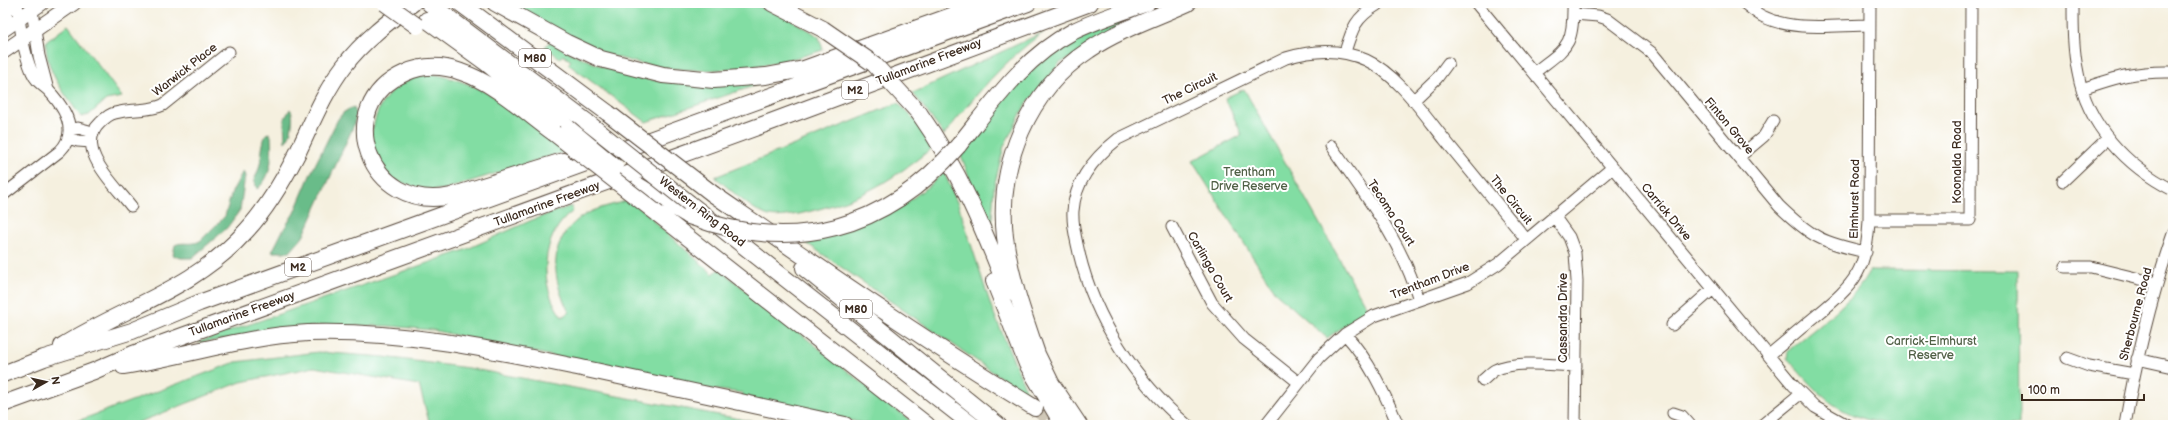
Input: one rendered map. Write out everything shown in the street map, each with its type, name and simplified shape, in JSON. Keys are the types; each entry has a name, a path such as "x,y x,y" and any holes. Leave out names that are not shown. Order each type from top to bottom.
{"highway":[{"path":"385,3 422,23"},
{"path":"402,3 422,23 484,76 639,186 690,216 733,229 768,234 803,233 826,229 855,221 882,210 921,184 942,165 1012,78 1050,46 1090,23 1147,3"},
{"path":"44,358 83,333 192,278 229,248 247,230 279,187 318,110 343,67 379,29 413,3"},
{"name":"Western Ring Road","path":"461,3 713,194 998,425"},
{"path":"495,3 567,43 607,61 663,75 714,80 766,76 804,68 988,3"},
{"path":"765,3 789,12"},
{"path":"772,3 823,29 874,64 919,113 938,139 980,221 1019,319 1051,383 1079,425"},
{"name":"Tullamarine Freeway","path":"3,374 44,358 132,331 199,303 831,73 1028,3"},
{"name":"Tullamarine Freeway","path":"3,404 94,371 133,354 761,126 1090,3"},
{"path":"1037,354 1020,303 1005,236 1005,197 1009,167 1017,139 1030,110 1046,90 1074,60 1104,41 1188,3"},
{"name":"Western Ring Road","path":"435,7 587,122 972,425"},
{"path":"831,73 674,122 562,161 441,198 431,199 411,195 386,180 371,160 366,146 365,130 368,114 374,100 388,83 408,72 436,67 460,71 485,83 561,131 658,214 927,425"},
{"path":"961,183 1014,336 1027,364 1063,425"},
{"path":"713,194 976,372 1035,408"},
{"path":"94,371 236,342 273,336 308,333 387,335 464,344 845,425"}],"main road":[{"path":"3,17 10,3"},
{"path":"3,52 74,3"},
{"path":"3,30 35,5"}],"street":[{"path":"3,195 60,151 69,134 67,116 48,90 36,81 33,74 23,39 17,3"},
{"name":"Carrick Drive","path":"1476,3 1748,333 1758,341 1800,394 1815,407 1847,425"},
{"path":"1744,3 1761,16 1780,23 1798,25 1870,25"},
{"name":"Elmhurst Road","path":"1769,355 1842,294 1856,277 1866,252 1869,220 1870,3"},
{"name":"Koonalda Road","path":"1869,220 1970,220 1971,3"},
{"path":"2073,3 2075,54 2082,89 2092,116 2122,155 2147,175 2173,190"},
{"path":"35,5 35,30 39,56 48,90"},
{"path":"1345,52 1357,20 1364,13 1377,5"},
{"path":"1534,73 1566,48 1570,41 1574,8"},
{"name":"Finton Grove","path":"1574,8 1607,20 1652,53 1779,206 1802,229 1825,242 1866,252"},
{"name":"Warwick Place","path":"92,137 98,124 112,114 154,108 163,105 229,52"},
{"name":"The Circuit","path":"1187,425 1167,408 1137,372 1110,332 1094,300 1083,268 1073,228 1073,210 1077,192 1084,175 1106,149 1118,139 1278,61 1308,52 1345,52 1366,60 1383,70 1413,101 1526,239"},
{"path":"1413,101 1437,78 1448,62"},
{"path":"2082,89 2130,74 2145,72 2173,72"},
{"path":"1739,157 1764,136 1773,121"},
{"path":"69,134 78,141 92,137 92,153 97,162 131,206"},
{"path":"2063,181 2108,138"},
{"name":"Tecoma Court","path":"1330,146 1389,230 1406,260 1419,300"},
{"name":"Trentham Drive","path":"1266,425 1298,382 1319,358 1345,334 1374,316 1468,283 1498,264 1612,168"},
{"name":"Cassandra Drive","path":"1554,216 1569,237 1575,253 1577,281 1575,425"},
{"name":"Carlinga Court","path":"1172,227 1212,303 1244,339 1298,382"},
{"name":"Sherbourne Road","path":"2125,425 2137,359 2156,283 2173,234"},
{"path":"2065,268 2091,267 2156,283"},
{"path":"1672,325 1713,289"},
{"path":"1345,334 1363,357 1380,386 1398,425"},
{"path":"2067,358 2090,366 2134,374"},
{"path":"2137,359 2173,367"},
{"path":"1483,380 1493,370 1503,367 1519,365 1576,366"},
{"path":"1762,425 1800,394"},
{"path":"1673,412 1682,416 1690,425"}],"green space":[{"path":"509,3 750,3 788,18 812,32 819,37 823,50 773,63 748,67 723,70 673,69 623,59 594,50 562,34"},
{"path":"1146,11 1147,17 1060,63 1025,106 1004,146 994,187 991,239 960,152 1014,87 1049,54 1115,21"},
{"path":"68,25 122,97 106,100 89,115 81,117 57,82 52,72 47,53 46,42"},
{"path":"1044,32 1029,43 990,80 944,135 913,93"},
{"path":"549,42 604,67 647,79 688,83 766,82 646,122 568,64 571,61 563,55 560,58 545,47"},
{"path":"430,74 467,84 503,102 536,126 564,152 446,189 426,191 390,178 371,139 377,114 387,96 394,90 410,79"},
{"name":"Trentham Drive Reserve","path":"1244,89 1368,310 1327,338 1275,292 1192,161 1242,135 1225,98"},
{"path":"898,103 917,122 932,148 885,182 854,197 799,214 778,217 770,216 760,212 746,203 715,177"},
{"path":"354,107 356,115 354,125 303,237 290,252 272,252 294,213 311,173 338,119 344,112"},
{"path":"290,109 292,112 292,126 285,142 284,120"},
{"path":"269,133 271,136 271,158 269,172 262,184 257,189 254,180 259,168 264,140 266,134"},
{"path":"243,171 245,176 240,210 227,228 192,258 181,258 173,255 175,245 200,241 225,216 232,192"},
{"path":"944,172 959,207 992,309 1029,397 802,240 902,206 930,185"},
{"path":"629,200 654,219 653,221 713,274 719,269 879,396 878,400 881,402 884,400 916,425 872,425 742,398 743,393 700,388 432,330 389,326 324,325 198,342 465,250 532,220 571,206 573,211 562,221 554,233 546,261 546,276 549,291 554,305 562,317 569,312 563,300 556,275 556,262 562,238 569,228 585,215 597,209"},
{"name":"Carrick-Elmhurst Reserve","path":"1870,270 2018,271 2019,425 1895,425 1876,422 1845,411 1821,395 1810,384 1787,358 1788,351 1833,314 1855,292"},
{"path":"318,352 384,357 468,368 772,425 430,425 419,385 314,367 241,382 132,425 67,425 236,362"}],"tunnel":[{"path":"1035,408 1060,425"}]}
